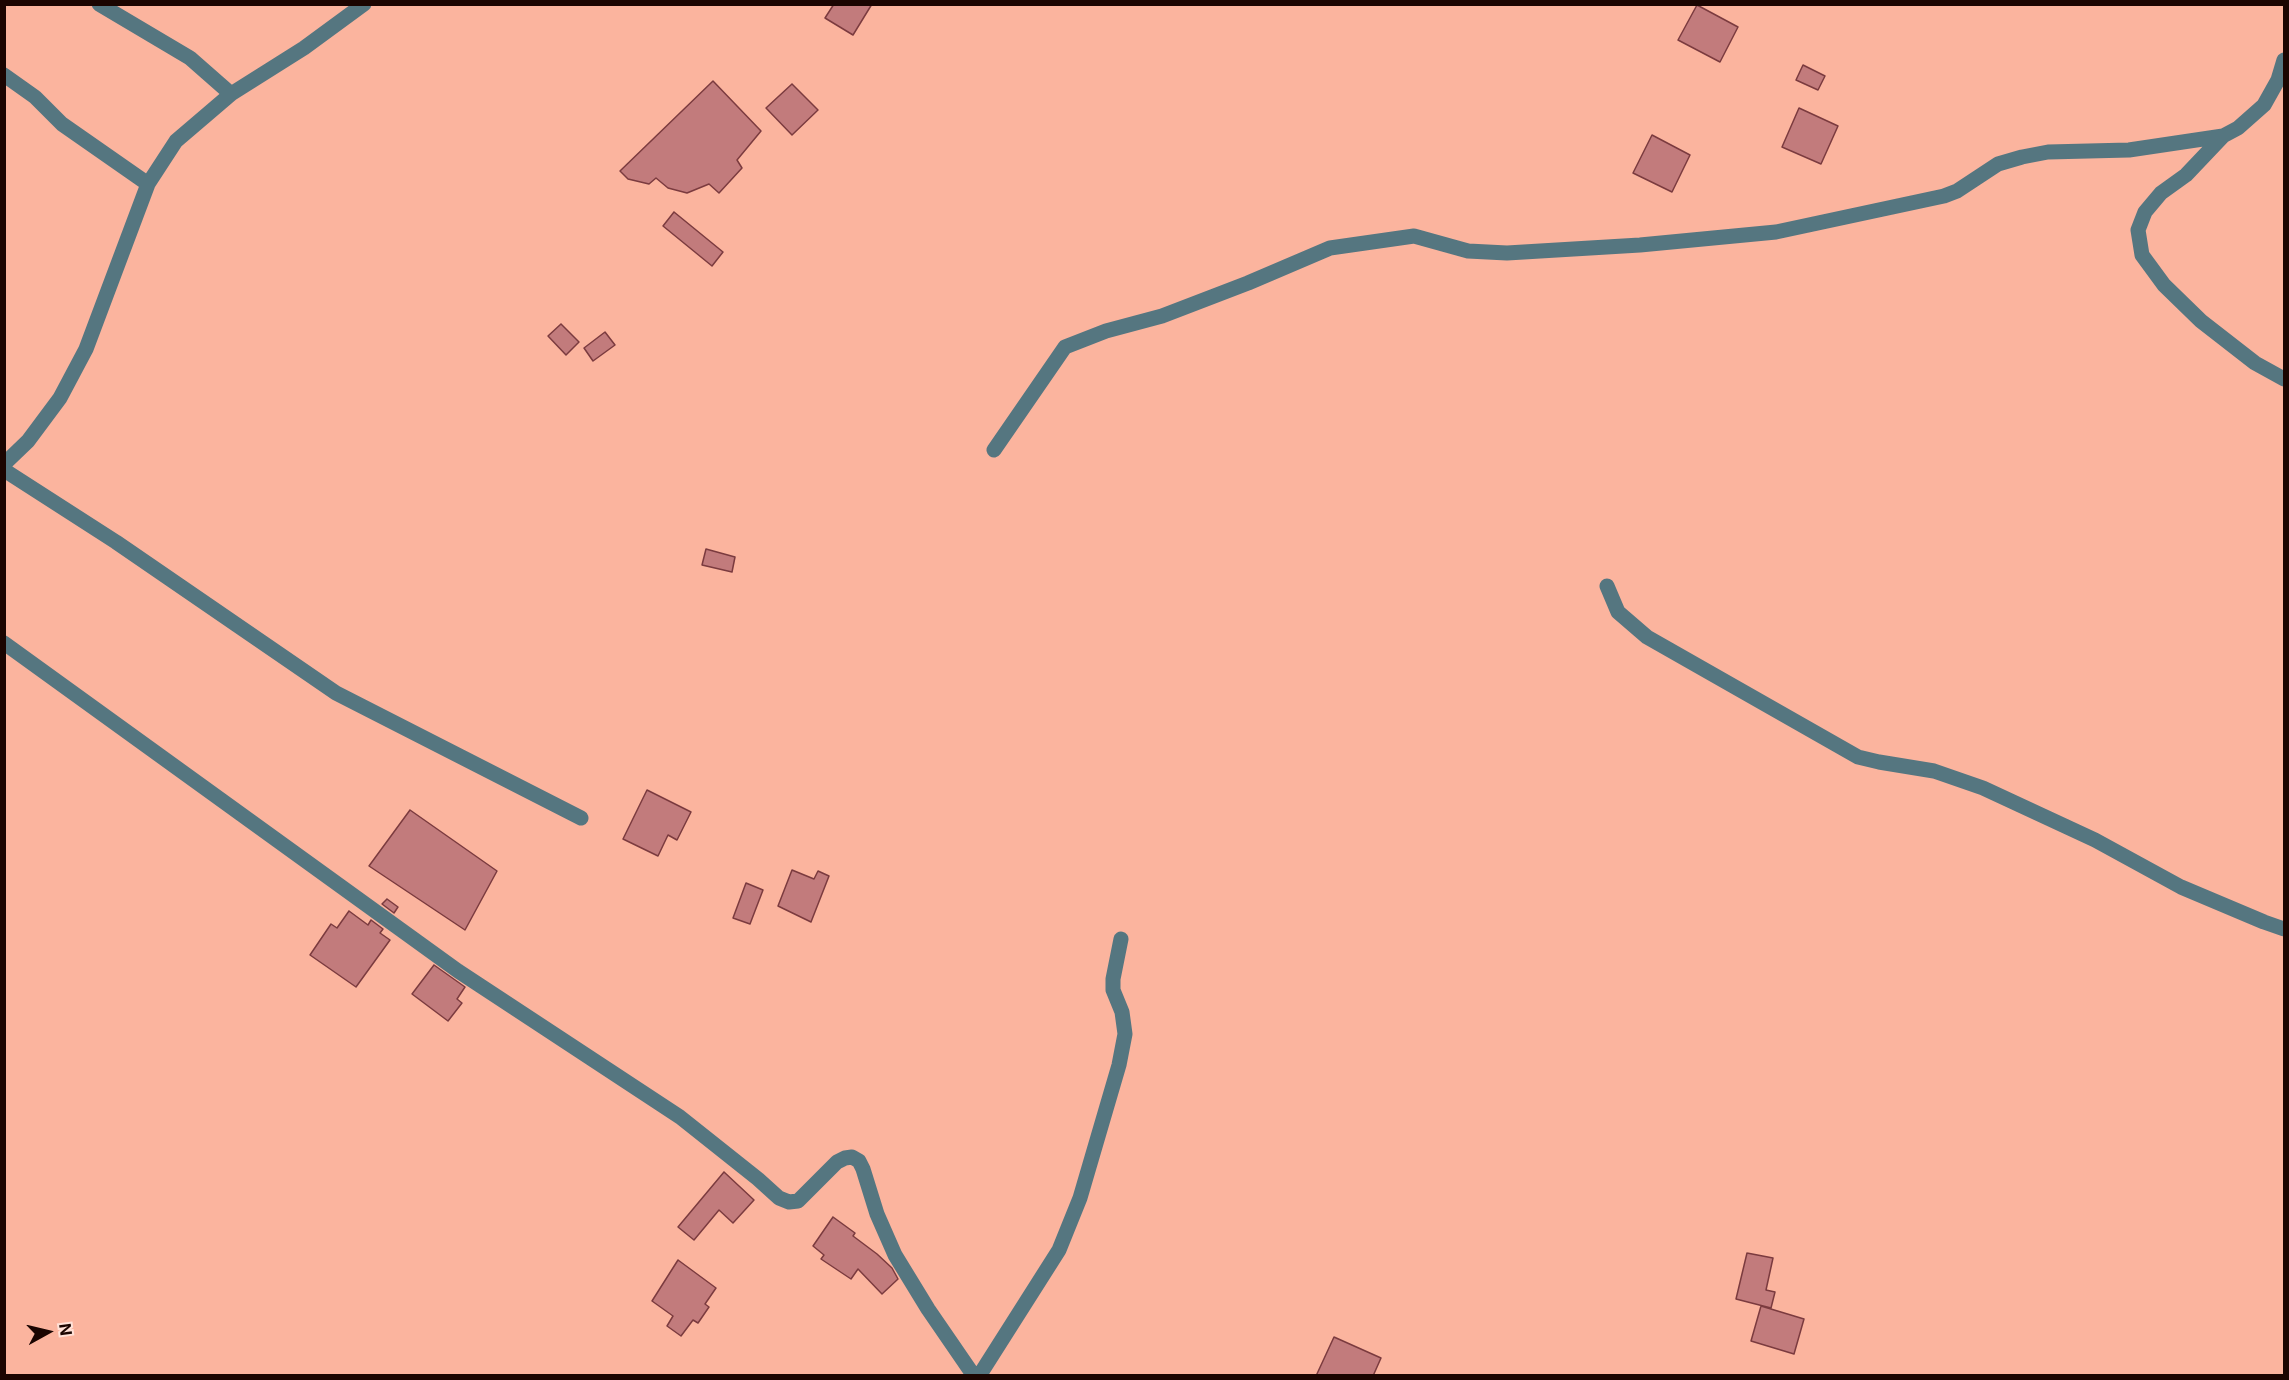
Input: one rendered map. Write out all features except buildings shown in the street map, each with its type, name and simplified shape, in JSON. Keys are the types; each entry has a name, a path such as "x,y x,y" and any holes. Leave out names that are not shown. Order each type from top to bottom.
{"street":[{"path":"99,4 190,58 231,94"},
{"path":"4,464 27,441 60,398 86,349 148,183 177,141 231,94 304,48 364,4"},
{"path":"2284,60 2278,80 2264,105 2238,128 2223,136 2186,175 2161,193 2145,212 2138,230 2142,255 2164,285 2201,321 2255,363 2284,379"},
{"path":"4,75 35,97 62,124 148,183"},
{"path":"994,450 1065,347 1106,331 1162,316 1330,248 1414,236 1468,251 1507,253 1640,246 1776,232 1935,199 1956,191 1998,164 2022,157 2048,152 2129,150 2223,136"},
{"path":"4,470 116,542 336,693 581,818"},
{"path":"1607,586 1618,612 1647,637 1858,757 1934,771 1983,788 2095,840 2181,887 2264,922 2284,928"},
{"path":"4,643 458,971 680,1117 779,1198 789,1202 798,1201 837,1162 852,1157 859,1161 877,1214 895,1255 928,1309 974,1376"},
{"path":"979,1376 1059,1250 1080,1198 1119,1065 1125,1034 1122,1012 1113,990 1121,939"}]}
